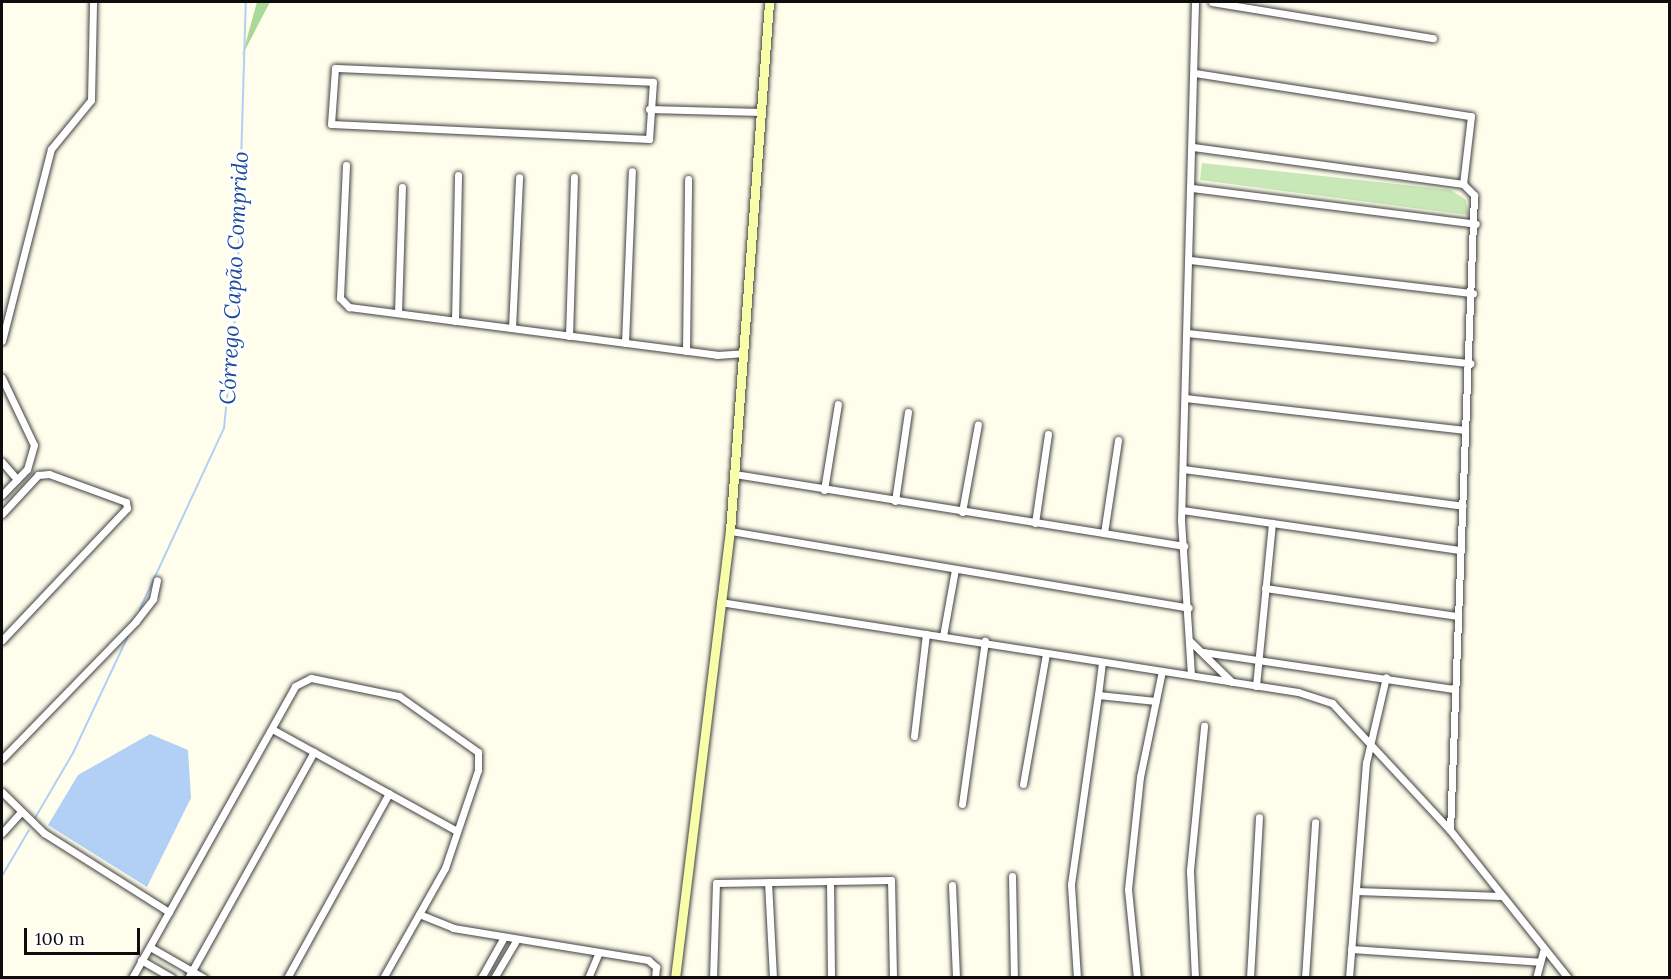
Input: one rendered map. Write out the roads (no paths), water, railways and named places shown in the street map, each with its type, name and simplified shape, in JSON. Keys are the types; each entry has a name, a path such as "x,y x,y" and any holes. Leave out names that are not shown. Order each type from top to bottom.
{"street":[{"path":"2,341 51,148 91,100 93,2"},
{"path":"675,978 711,710 720,602 730,531 769,2"},
{"path":"1191,675 1182,510 1196,2"},
{"path":"1212,2 1433,38"},
{"path":"335,68 653,82 649,109 649,139 331,124 335,68"},
{"path":"1195,74 1471,116 1463,184"},
{"path":"649,109 762,112"},
{"path":"1193,147 1463,184 1474,195 1476,224 1465,430 1450,830"},
{"path":"346,165 340,298 349,307 686,351 744,352"},
{"path":"625,343 632,171"},
{"path":"455,321 458,175"},
{"path":"512,328 519,177"},
{"path":"569,336 574,177"},
{"path":"686,351 688,179"},
{"path":"398,313 402,187"},
{"path":"1192,188 1476,224"},
{"path":"1190,260 1473,293"},
{"path":"1187,333 1470,363"},
{"path":"2,378 34,445 17,479 2,495"},
{"path":"1185,399 1465,430"},
{"path":"825,490 838,404"},
{"path":"895,501 908,412"},
{"path":"962,512 978,424"},
{"path":"1035,523 1048,434"},
{"path":"1104,533 1118,440"},
{"path":"2,462 17,479"},
{"path":"1183,469 1463,506"},
{"path":"2,514 38,475 49,474 126,502 127,508 2,640"},
{"path":"735,474 1184,546"},
{"path":"1182,510 1461,550"},
{"path":"1256,686 1257,656 1272,523"},
{"path":"730,531 1189,608"},
{"path":"943,636 956,568"},
{"path":"2,759 136,621 153,599 157,580"},
{"path":"1265,588 1458,616"},
{"path":"720,602 985,641 1046,653 1256,686 1332,703 1450,830 1568,978"},
{"path":"914,736 926,634"},
{"path":"962,804 985,641"},
{"path":"1191,642 1233,682"},
{"path":"1203,652 1257,656 1455,688"},
{"path":"1023,784 1046,653"},
{"path":"1077,978 1071,884 1102,662"},
{"path":"1137,978 1128,889 1140,777 1162,671"},
{"path":"1349,978 1366,763 1374,746 1386,677"},
{"path":"132,978 272,729 304,680 399,696 478,752 478,770 457,831 419,914 383,978"},
{"path":"1098,695 1156,701"},
{"path":"1195,978 1190,870 1204,726"},
{"path":"272,729 457,831"},
{"path":"190,974 314,752"},
{"path":"2,792 44,833 169,912"},
{"path":"287,978 389,793"},
{"path":"2,833 21,812"},
{"path":"1250,978 1258,817"},
{"path":"1305,978 1315,822"},
{"path":"1012,876 1014,978"},
{"path":"713,978 712,886 768,882 891,880 893,978"},
{"path":"830,881 831,978"},
{"path":"768,882 773,978"},
{"path":"952,885 956,978"},
{"path":"1356,891 1501,896"},
{"path":"419,914 453,928 648,960 656,966 655,978"},
{"path":"481,978 504,937"},
{"path":"495,978 517,939"},
{"path":"150,947 190,974 204,978"},
{"path":"1352,949 1539,962"},
{"path":"1536,978 1544,949"},
{"path":"588,978 599,952"},
{"path":"141,960 172,978"}],"water":[{"path":"150,734 188,750 191,798 147,887 48,825 78,775"}],"waterway":[{"name":"Córrego Capão Comprido","path":"140,609 224,428 237,298 246,2"},
{"name":"Córrego Capão Comprido","path":"35,818 73,753 128,636"},
{"name":"Córrego Capão Comprido","path":"2,876 29,830"}]}
